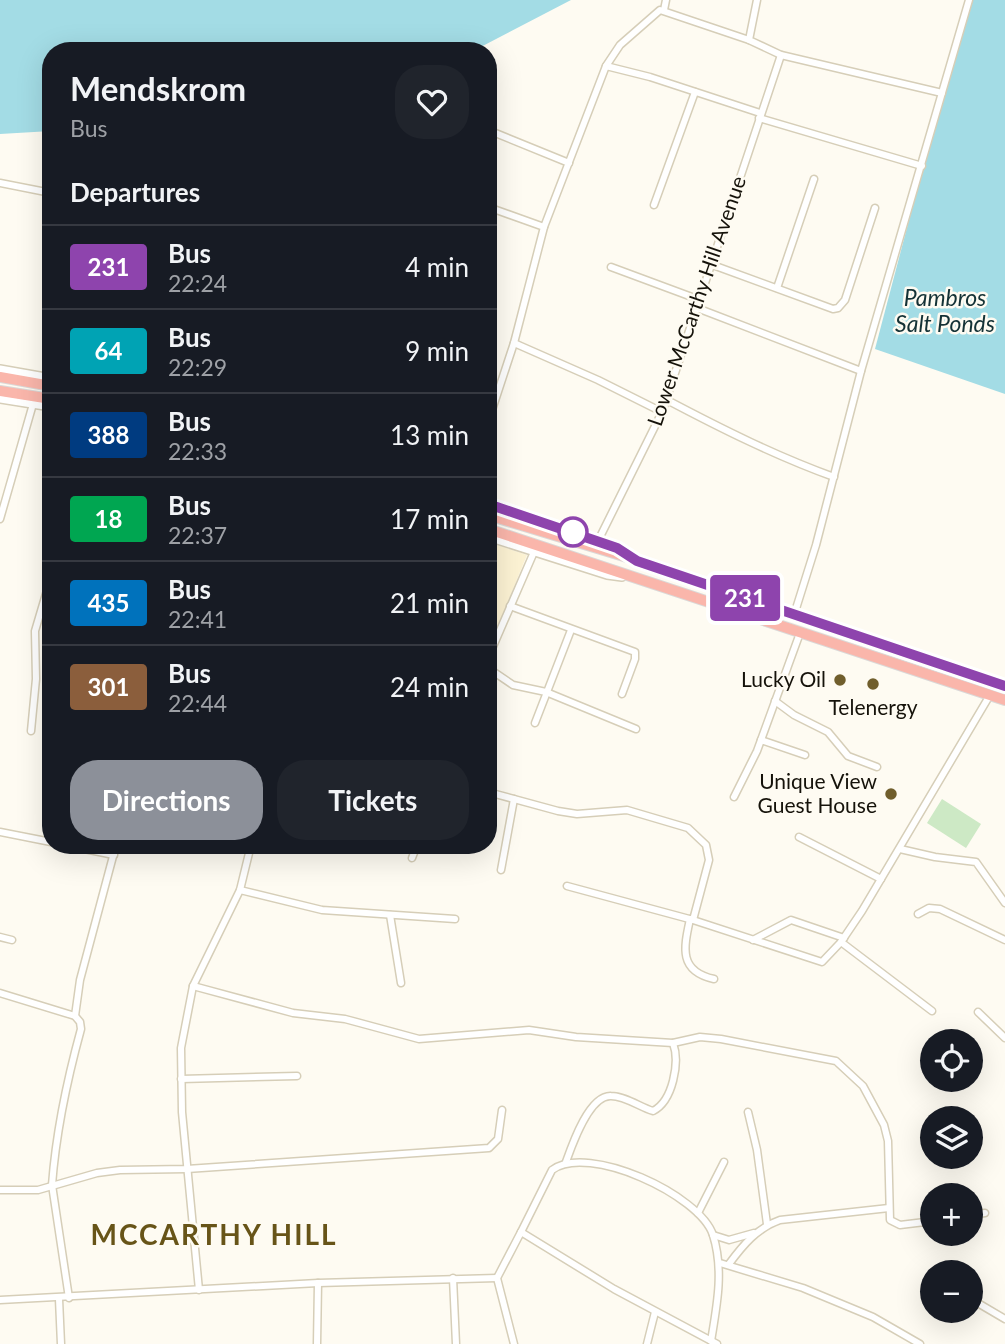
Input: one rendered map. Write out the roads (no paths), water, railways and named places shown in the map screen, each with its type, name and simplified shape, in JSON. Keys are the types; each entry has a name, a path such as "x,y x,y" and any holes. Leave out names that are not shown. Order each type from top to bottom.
{"highway":[{"path":"0,377 42,384"},
{"path":"0,391 42,398"},
{"path":"497,518 637,561 1005,686"},
{"path":"497,532 877,660 1005,700"},
{"path":"877,660 881,651 878,643"}],"street":[{"path":"664,10 666,0"},
{"path":"749,40 757,0"},
{"path":"794,615 861,371 969,0"},
{"path":"497,395 514,343 544,227 606,66 620,45 655,12 664,10 749,40 781,55 943,93"},
{"name":"Lower McCarthy Hill Avenue","path":"598,541 667,400 781,55"},
{"path":"606,66 922,166"},
{"path":"654,205 695,92"},
{"path":"497,134 569,163"},
{"path":"777,288 814,179"},
{"path":"0,183 42,191"},
{"path":"710,264 833,309 838,308 845,300 875,208"},
{"path":"497,210 544,227"},
{"path":"611,267 700,300"},
{"path":"697,308 861,371"},
{"path":"514,343 662,412"},
{"path":"0,369 42,376"},
{"path":"0,399 42,406"},
{"path":"667,400 776,455 834,477"},
{"path":"0,520 33,404"},
{"path":"497,507 623,550 637,561"},
{"path":"497,540 607,575 636,578"},
{"path":"497,637 534,552"},
{"path":"510,606 636,654 622,694"},
{"path":"31,731 36,679 35,631 42,607"},
{"path":"535,723 571,630"},
{"path":"734,797 761,740 800,632"},
{"path":"497,674 513,685 546,692 636,729"},
{"path":"566,886 692,920 822,962 842,940 900,849 990,695"},
{"path":"775,701 794,715 828,732 848,757 877,767"},
{"path":"761,740 805,755"},
{"path":"497,794 576,814 627,810 677,824 698,835 706,845 709,860 685,948 688,964 698,973 713,978"},
{"path":"501,870 514,799"},
{"path":"0,832 42,840"},
{"path":"799,837 881,879"},
{"path":"900,849 976,862 1005,903"},
{"path":"75,1016 80,980 114,855 109,854"},
{"path":"199,1290 181,1079 183,1040 193,986 240,890 249,854"},
{"path":"412,858 414,854"},
{"path":"240,890 322,910 455,919"},
{"path":"918,914 929,908 940,909 1005,940"},
{"path":"390,915 401,983"},
{"path":"753,940 791,920 842,940 932,1012"},
{"path":"0,937 12,940"},
{"path":"193,986 293,1013 345,1019 419,1039 529,1030 576,1037 673,1043 700,1037 836,1061 863,1086 884,1125 888,1141 890,1220 900,1225 920,1223"},
{"path":"0,993 75,1016 80,1022 81,1029 68,1077 52,1185 69,1298"},
{"path":"978,1012 1005,1038"},
{"path":"566,1162 585,1118 600,1100 614,1096 653,1111 660,1107 678,1070 673,1043"},
{"path":"181,1079 297,1076"},
{"path":"0,1190 29,1191 120,1170 187,1169 489,1148 498,1139 502,1110"},
{"path":"748,1112 757,1150 767,1224"},
{"path":"514,1344 497,1278 552,1170 566,1162 594,1162 624,1170 653,1183 698,1213 707,1223 720,1263 714,1342 702,1341 521,1233"},
{"path":"698,1213 724,1163"},
{"path":"729,1264 755,1233 767,1224 780,1220 889,1208"},
{"path":"713,1235 729,1240 755,1233"},
{"path":"720,1263 803,1288 873,1317 920,1344"},
{"path":"453,1278 456,1344"},
{"path":"0,1300 318,1283 497,1278"},
{"path":"317,1344 318,1283"},
{"path":"59,1298 61,1344"},
{"path":"983,1306 1005,1319"},
{"path":"647,1344 655,1312"}],"water":[{"path":"0,0 571,0 490,42 42,42 42,132 0,134"},
{"name":"Pambros Salt Ponds","path":"967,0 1005,0 1005,394 875,349"}],"place":[{"name":"Lucky Oil","path":"840,680"},
{"name":"Telenergy","path":"873,684"},
{"name":"Unique View Guest House","path":"891,794"}],"district":[{"name":"MCCARTHY HILL","path":"214,1235"}]}
